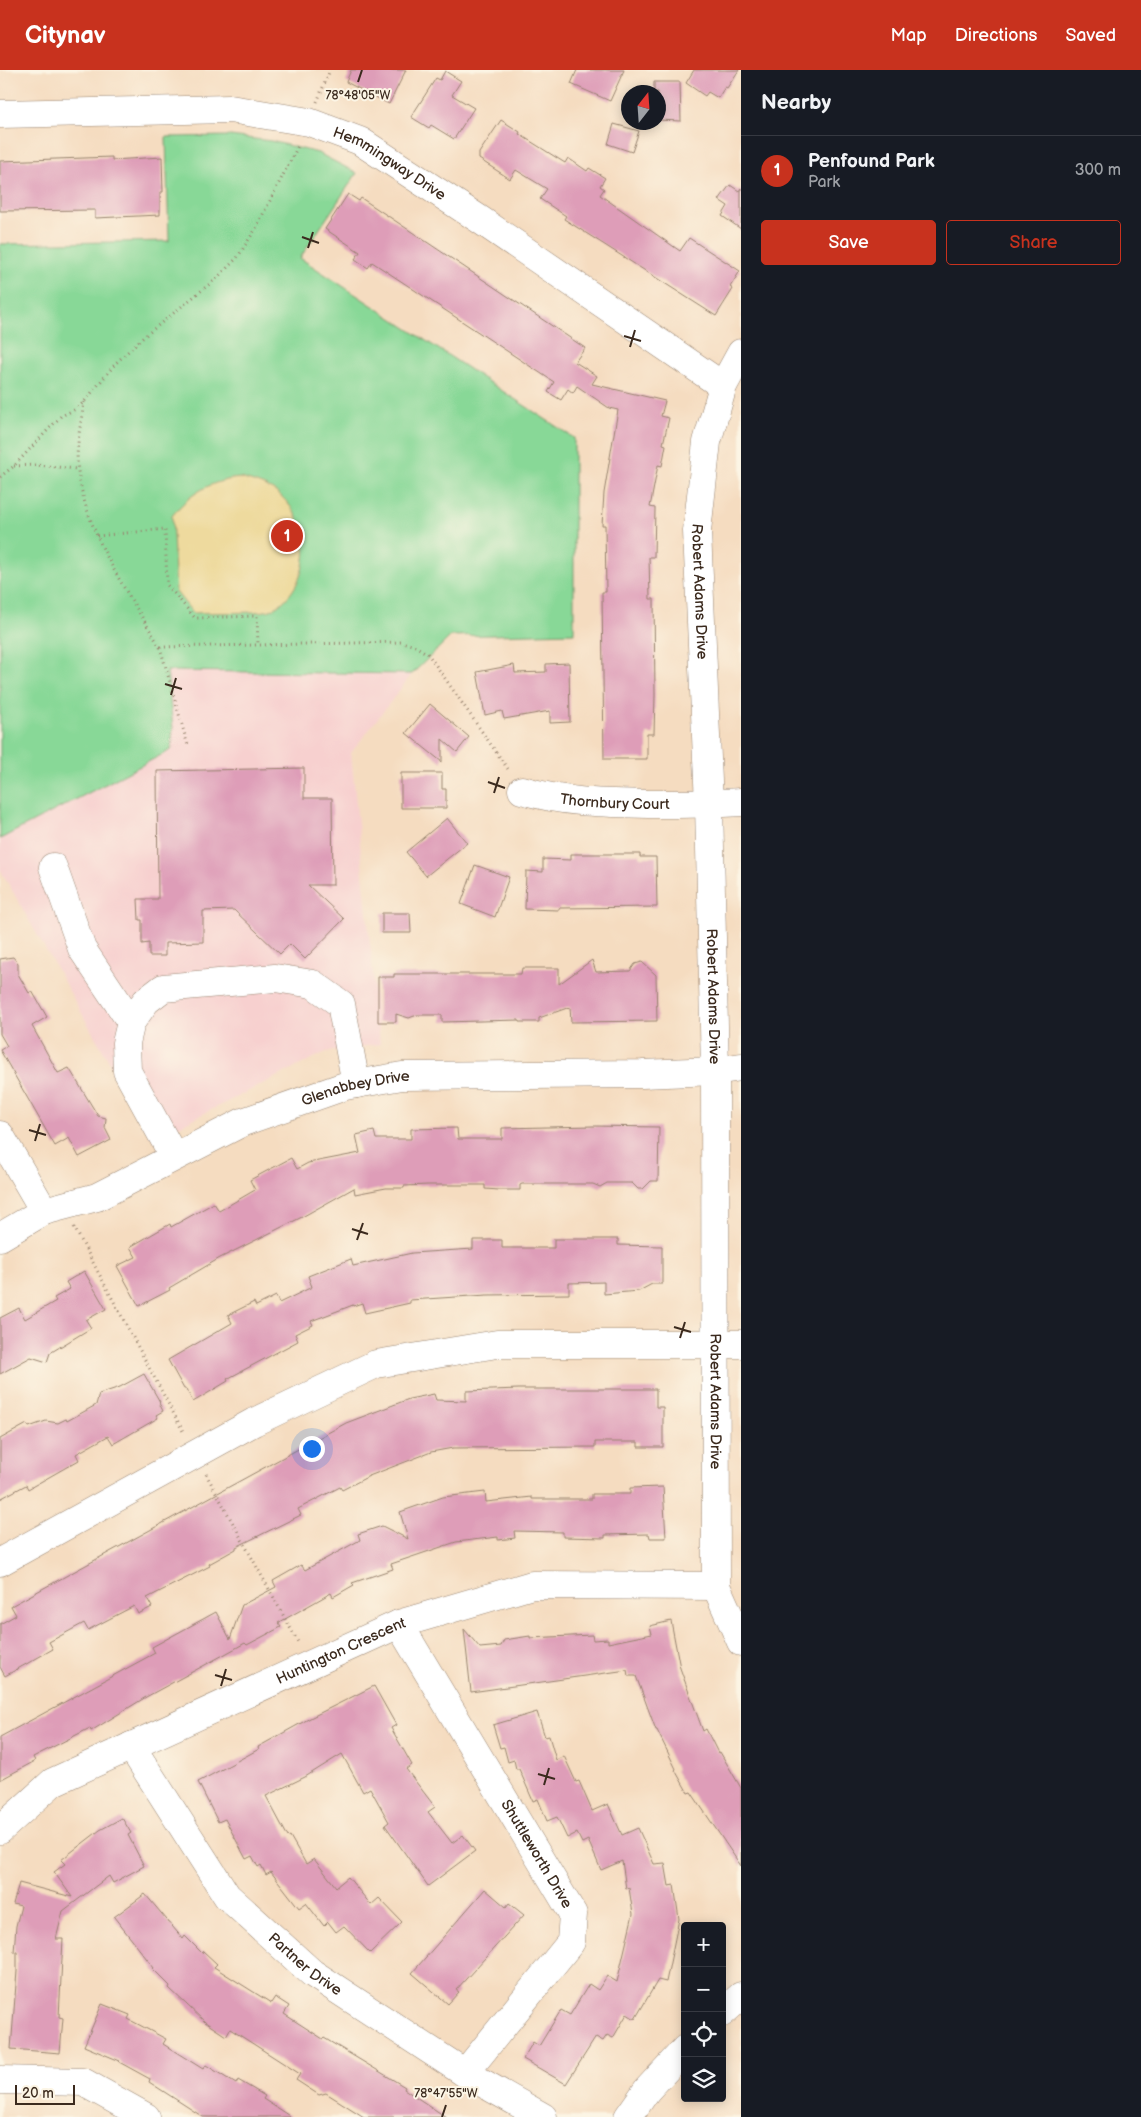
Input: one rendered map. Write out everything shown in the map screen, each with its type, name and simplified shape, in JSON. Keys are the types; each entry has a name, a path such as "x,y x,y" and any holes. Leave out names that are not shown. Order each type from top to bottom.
{"street":[{"name":"Hemmingway Drive","path":"0,114 230,109 309,122 360,141 479,219 722,386"},
{"name":"Robert Adams Drive","path":"741,353 722,386 707,442 697,531 709,804 728,1069 729,1344 716,1586 741,1642"},
{"name":"Thornbury Court","path":"522,790 549,798 586,803 709,804 741,802"},
{"path":"53,867 82,949 131,1022"},
{"path":"174,1157 127,1071 126,1043 131,1022 146,1001 163,988 275,978 313,984 341,1004 356,1084"},
{"name":"Glenabbey Drive","path":"0,1238 44,1211 97,1197 243,1122 345,1086 402,1076 642,1074 728,1069"},
{"path":"0,1135 44,1211"},
{"path":"0,1562 254,1422 376,1364 497,1344 729,1344"},
{"name":"Huntington Crescent","path":"0,1830 53,1782 400,1624 532,1585 716,1586"},
{"name":"Shuttleworth Drive","path":"400,1624 573,1914 571,1942 465,2073"},
{"name":"Partner Drive","path":"131,1746 228,1896 312,1973 465,2073 543,2117"},
{"path":"723,2012 741,1996"},
{"path":"628,2117 647,2090 681,2052"},
{"path":"0,2080 84,2082 146,2117"}],"path":[{"path":"0,477 14,466 61,416 76,409 84,402 116,363 140,340 217,278 237,258 255,230 290,165 330,70"},
{"path":"84,402 77,469 89,519 105,554 160,647 188,746"},
{"path":"14,466 36,465 77,469"},
{"path":"97,536 165,528 167,585 195,618 257,616 258,645"},
{"path":"160,647 402,642 415,646 428,654 522,790"}],"shaded area":[{"path":"167,671 412,674 351,753 380,1044 326,1052 153,1139 0,869 0,839 170,750 173,728"}],"green space":[{"path":"230,136 271,141 318,153 357,173 300,258 574,438 574,633 451,636 412,674 167,671 173,728 171,750 0,839 0,244 169,241 166,137"}],"sand":[{"path":"241,478 276,492 289,504 297,519 303,535 304,552 297,584 287,598 268,611 193,613 176,592 172,516 186,501 202,489 230,479"}],"building":[{"path":"351,70 406,70 389,104 346,82"},
{"path":"577,70 624,70 610,101 571,84"},
{"path":"694,70 739,70 718,98 708,92 705,96 686,83"},
{"path":"445,71 461,81 452,95 474,108 454,139 431,125 429,128 411,117 436,78 440,80"},
{"path":"654,82 680,82 681,121 666,120 666,85 654,85"},
{"path":"501,120 520,132 519,134 565,163 568,158 587,171 589,168 605,178 600,186 604,189 600,195 680,251 689,238 740,271 730,287 733,289 716,316 564,219 566,216 540,199 547,189 516,170 510,179 479,159 479,153"},
{"path":"614,124 621,126 621,130 639,131 632,152 608,144"},
{"path":"112,157 112,160 162,157 163,192 160,192 160,215 95,218 95,210 0,211 0,161"},
{"path":"730,185 739,191 741,188 741,229 722,216 728,206 719,200"},
{"path":"348,194 359,201 361,198 585,348 575,362 597,376 592,384 665,401 661,416 669,418 663,444 666,445 662,466 658,465 650,507 655,508 654,557 649,557 650,599 654,599 655,695 654,734 647,734 647,759 604,759 602,592 606,592 605,525 602,525 604,493 618,410 609,408 577,386 573,393 568,389 561,400 548,392 554,382 372,262 368,268 355,259 360,252 325,229"},
{"path":"569,663 570,722 550,723 550,711 504,719 502,711 485,715 477,672 514,665 515,673 546,672 546,664"},
{"path":"430,704 469,737 457,752 442,739 442,762 406,733"},
{"path":"304,768 304,798 332,798 333,885 308,885 344,919 305,959 290,944 280,954 234,910 203,911 203,942 165,943 165,956 149,956 149,943 142,944 142,920 139,920 138,899 158,899 157,771"},
{"path":"401,773 442,773 442,789 446,789 446,808 401,808"},
{"path":"447,818 467,843 426,876 406,852"},
{"path":"571,854 640,854 640,857 656,857 657,907 559,908 559,910 525,909 526,871 543,872 543,859 571,860"},
{"path":"475,865 509,877 495,917 461,904"},
{"path":"382,913 410,913 411,933 382,933"},
{"path":"13,957 18,963 18,974 29,993 32,991 47,1017 32,1026 58,1073 69,1068 98,1116 106,1118 105,1128 111,1140 79,1157 69,1138 55,1146 0,1050 7,1046 0,1034 0,959"},
{"path":"592,960 596,972 630,971 635,964 642,962 656,975 657,1021 571,1022 570,1007 539,1018 539,1022 519,1022 519,1020 442,1022 442,1015 417,1015 409,1018 396,1014 396,1022 378,1022 378,977 394,977 394,974 521,974 522,968 559,968 559,984"},
{"path":"659,1127 658,1181 651,1181 643,1189 638,1189 632,1183 607,1183 600,1187 593,1184 522,1184 520,1185 520,1190 485,1189 485,1185 428,1185 386,1188 355,1194 354,1188 302,1217 220,1258 169,1288 170,1290 139,1306 117,1266 136,1257 130,1247 170,1224 171,1227 214,1203 219,1211 255,1190 250,1180 291,1158 297,1169 308,1163 360,1153 356,1135 374,1131 376,1139 411,1139 411,1129 457,1128 458,1139 502,1139 502,1128"},
{"path":"554,1239 618,1239 618,1245 662,1246 662,1284 652,1284 639,1291 604,1294 604,1282 569,1283 569,1294 487,1295 410,1300 410,1303 365,1313 362,1303 353,1305 311,1321 313,1325 295,1334 298,1341 227,1379 228,1381 193,1402 168,1360 232,1323 228,1315 254,1302 256,1306 276,1296 279,1303 312,1287 308,1276 351,1259 353,1266 412,1253 473,1249 473,1240 502,1240 502,1248 554,1248"},
{"path":"84,1271 106,1309 86,1320 91,1328 50,1353 47,1362 31,1357 0,1374 0,1318 19,1308 25,1319 56,1301 54,1298 70,1289 66,1282"},
{"path":"144,1374 163,1411 156,1415 158,1418 113,1444 108,1436 76,1454 79,1460 28,1489 26,1485 0,1499 0,1439 27,1424 29,1427 46,1421 58,1423 66,1419 67,1421 96,1405 99,1394 120,1387"},
{"path":"656,1389 656,1407 663,1407 663,1447 638,1447 638,1442 595,1442 595,1447 453,1448 431,1452 369,1476 342,1490 340,1487 298,1509 301,1515 236,1547 236,1549 209,1564 210,1566 147,1598 152,1607 138,1614 134,1606 88,1630 84,1623 49,1642 53,1649 5,1676 0,1667 0,1624 16,1615 11,1606 346,1423 409,1399 434,1394 436,1400 466,1401 466,1391"},
{"path":"663,1487 666,1538 650,1538 649,1534 605,1535 605,1538 563,1537 563,1532 514,1531 515,1538 498,1540 498,1537 456,1542 391,1564 393,1569 352,1583 354,1585 333,1597 331,1593 278,1623 281,1627 247,1645 245,1643 146,1697 91,1731 90,1728 33,1757 35,1761 0,1780 0,1737 155,1653 152,1647 216,1612 230,1639 242,1605 276,1587 273,1581 301,1565 305,1570 360,1540 358,1534 382,1526 408,1539 400,1512 443,1497 485,1492 486,1502 532,1497 532,1499 592,1499 592,1494 630,1494 630,1488"},
{"path":"671,1621 680,1668 703,1731 706,1729 718,1753 720,1752 741,1788 741,1866 691,1792 688,1793 656,1730 636,1676 628,1676 627,1670 471,1692 464,1629 480,1648 501,1646 504,1640 530,1636 530,1638 592,1635 593,1640 608,1639 608,1643 652,1634 650,1626"},
{"path":"374,1686 396,1725 391,1728 412,1765 406,1769 435,1807 428,1812 452,1843 463,1835 475,1851 428,1886 385,1825 389,1822 370,1788 363,1792 342,1754 305,1777 266,1796 288,1837 290,1836 306,1864 314,1859 336,1887 348,1877 371,1905 379,1898 402,1922 370,1953 344,1926 336,1932 328,1922 324,1926 306,1903 299,1908 271,1872 266,1875 261,1865 258,1867 252,1856 246,1859 225,1819 218,1822 198,1782 259,1749 258,1747 312,1717"},
{"path":"537,1712 545,1737 549,1736 556,1760 564,1756 576,1782 579,1781 592,1811 608,1804 622,1835 638,1828 654,1864 665,1863 669,1886 674,1885 679,1919 666,1982 658,1980 635,2019 627,2014 613,2038 607,2035 603,2041 596,2037 566,2084 523,2059 533,2042 539,2046 561,2010 570,2015 589,1984 598,1990 607,1976 617,1982 633,1914 629,1888 626,1889 622,1861 601,1870 588,1840 582,1843 577,1833 567,1838 557,1817 547,1821 538,1799 533,1801 519,1769 516,1769 514,1760 508,1762 504,1747 500,1748 493,1725"},
{"path":"122,1818 131,1833 128,1835 144,1866 113,1883 109,1876 63,1911 56,1939 63,1939 59,2017 63,2018 60,2053 11,2049 17,1971 17,1952 14,1952 16,1926 21,1906 13,1904 19,1883 72,1897 54,1872 65,1864 61,1860 100,1830"},
{"path":"485,1889 506,1907 509,1903 524,1915 456,1990 459,1992 448,2004 412,1973"},
{"path":"145,1894 183,1939 185,1936 202,1953 203,1951 217,1964 214,1967 271,2003 275,1997 289,2006 284,2014 405,2087 404,2089 446,2117 364,2117 326,2093 319,2095 296,2080 300,2074 230,2029 226,2036 205,2022 169,1988 170,1986 153,1969 114,1917"},
{"path":"102,2004 130,2015 128,2019 166,2039 163,2044 203,2069 206,2065 236,2084 238,2080 265,2096 263,2099 291,2117 203,2117 149,2082 150,2079 120,2061 84,2046"}],"place":[{"name":"Penfound Park","path":"287,536"}]}
